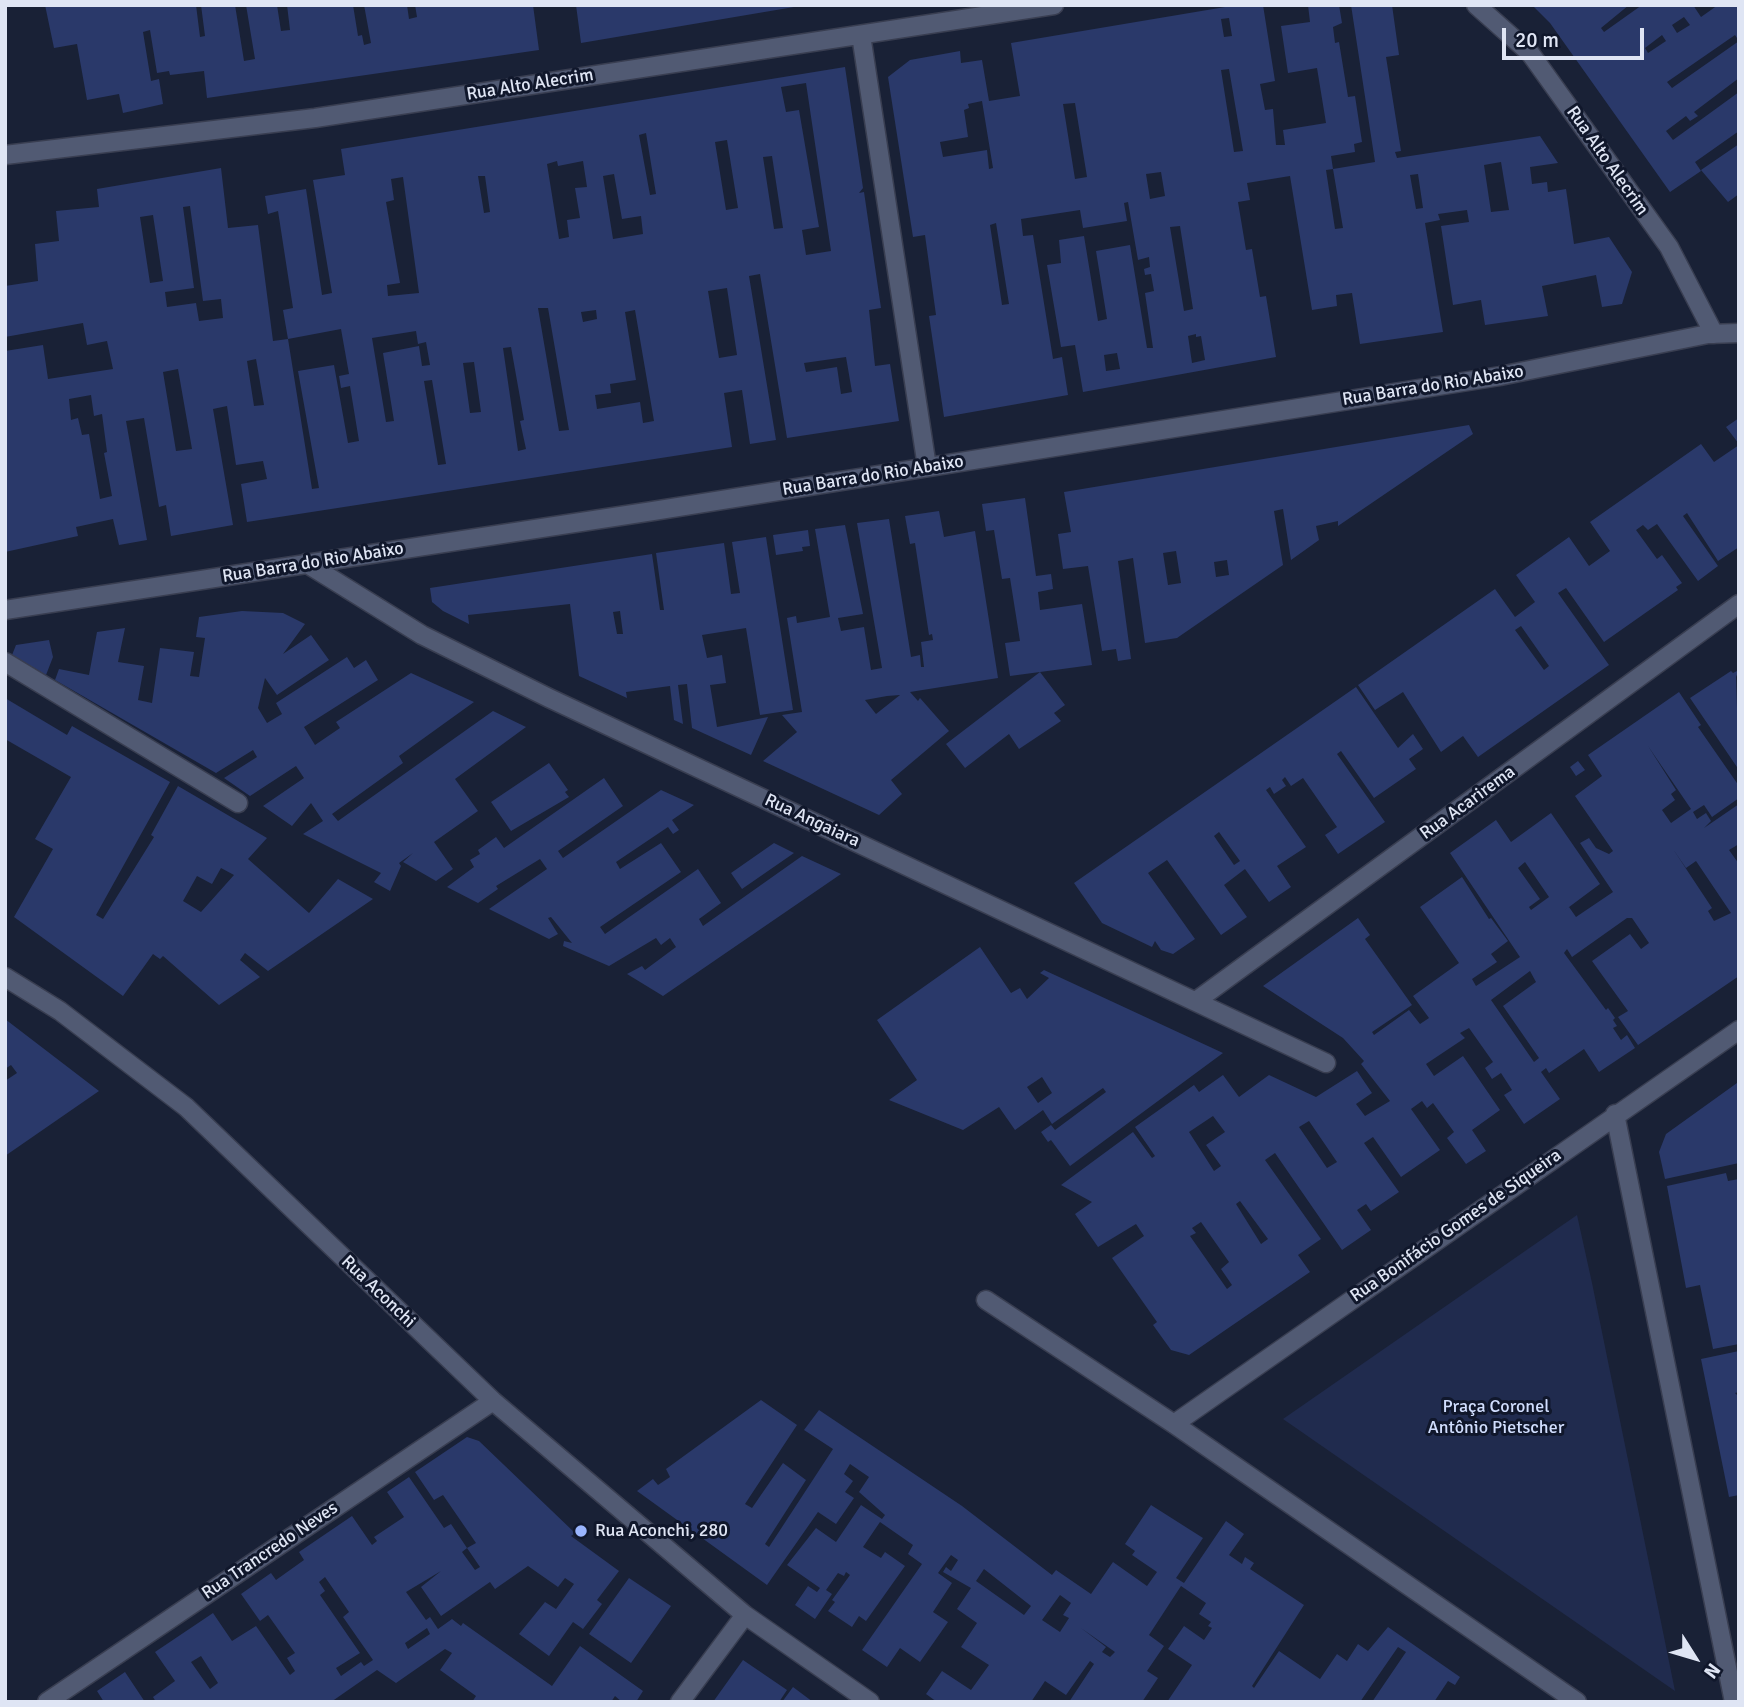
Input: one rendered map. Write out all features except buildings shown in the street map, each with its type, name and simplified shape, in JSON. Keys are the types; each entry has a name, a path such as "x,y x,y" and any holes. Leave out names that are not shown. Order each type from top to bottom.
{"street":[{"name":"Rua Alto Alecrim","path":"5,155 314,118 1054,5"},
{"name":"Rua Alto Alecrim","path":"1476,5 1530,53 1669,247 1714,334"},
{"path":"861,35 927,467"},
{"name":"Rua Barra do Rio Abaixo","path":"5,610 1500,376 1714,334 1739,333"},
{"name":"Rua Angaiara","path":"306,563 422,635 549,698 1326,1063"},
{"name":"Rua Acarirema","path":"1196,1001 1739,604"},
{"path":"5,662 238,803"},
{"name":"Rua Aconchi","path":"5,977 60,1011 186,1107 493,1401 745,1615 870,1702"},
{"name":"Rua Bonifácio Gomes de Siqueira","path":"1174,1423 1739,1030"},
{"path":"1615,1114 1734,1702"},
{"path":"986,1300 1174,1423 1577,1702"},
{"name":"Rua Trancredo Neves","path":"47,1702 493,1401"},
{"path":"680,1702 745,1615"}],"green space":[{"name":"Praça Coronel Antônio Pietscher","path":"1577,1215 1592,1283 1675,1691 1283,1419"}],"place":[{"name":"Rua Aconchi, 280","path":"581,1531"}]}
